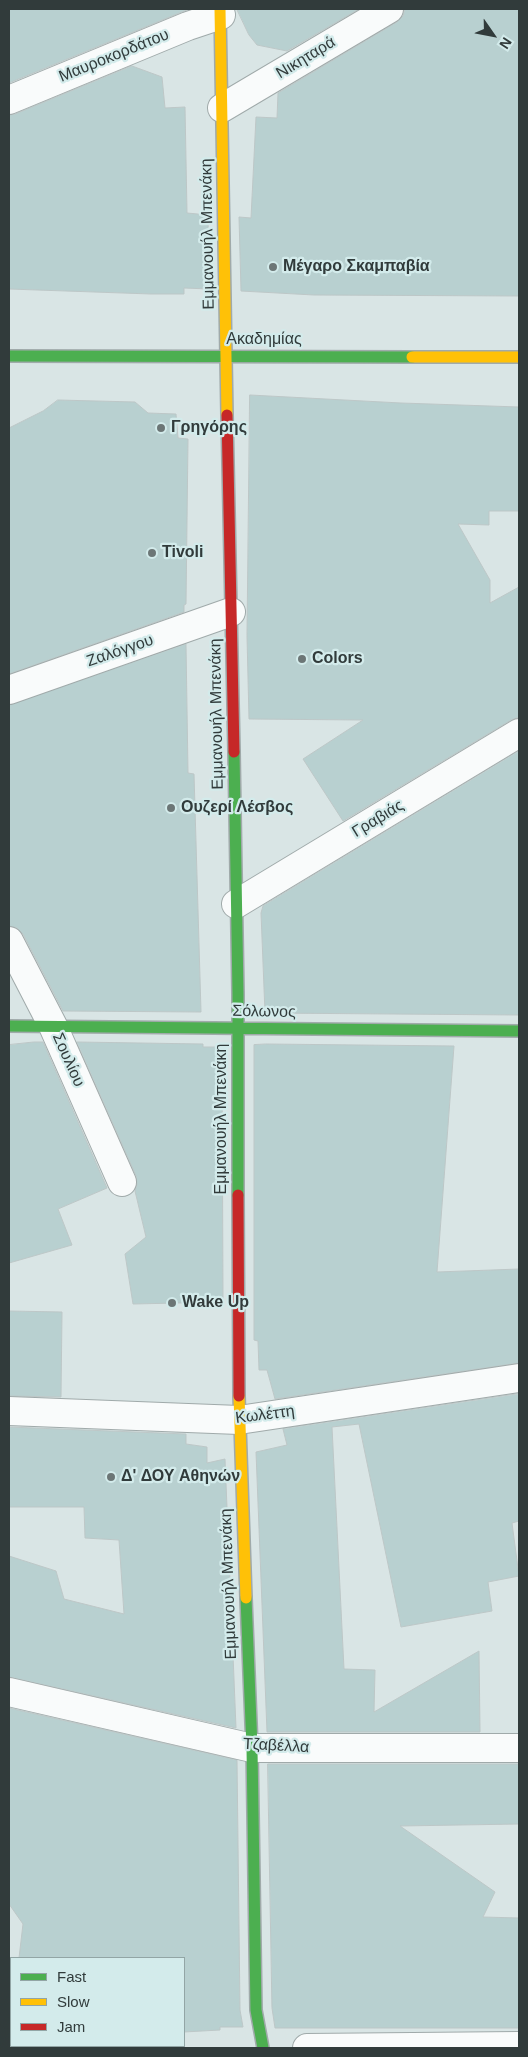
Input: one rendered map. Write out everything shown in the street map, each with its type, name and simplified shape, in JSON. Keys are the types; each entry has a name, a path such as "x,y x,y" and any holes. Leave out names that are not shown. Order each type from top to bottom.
{"street":[{"name":"Νικηταρά","path":"222,108 389,9"},
{"name":"Εμμανουήλ Μπενάκη","path":"221,12 238,1028 239,1420 252,1748 256,2010 263,2048"},
{"name":"Μαυροκορδάτου","path":"9,100 221,12"},
{"name":"Ακαδημίας","path":"9,356 519,357"},
{"name":"Ζαλόγγου","path":"9,690 231,612"},
{"name":"Γραβιάς","path":"236,904 519,733"},
{"name":"Σουλίου","path":"9,941 53,1026 122,1182"},
{"name":"Σόλωνος","path":"9,1026 519,1031"},
{"name":"Κωλέττη","path":"9,1411 239,1420 519,1378"},
{"name":"Τζαβέλλα","path":"9,1692 252,1748 519,1748"},
{"path":"308,2048 519,2046"}],"building":[{"path":"9,9 189,9 9,83"},
{"path":"237,9 359,9 287,51 257,45 249,35"},
{"path":"405,9 519,9 519,296 314,295 241,291 239,217 251,218 256,117 277,118 278,93 397,22 403,16"},
{"path":"132,66 162,77 165,108 185,107 187,213 208,215 209,289 184,288 184,294 151,294 9,289 9,115"},
{"path":"250,395 519,407 519,511 489,511 489,525 458,524 490,580 490,603 519,587 519,717 343,821 303,759 363,720 249,719 247,636"},
{"path":"58,400 135,402 148,413 176,414 178,438 188,439 186,604 184,605 184,612 9,674 9,428 43,411"},
{"path":"186,644 188,773 194,774 201,1012 63,1011 23,934 17,928 9,926 9,705"},
{"path":"519,751 519,1015 265,1013 261,913 263,906"},
{"path":"43,1042 107,1188 58,1209 72,1245 9,1263 9,1045"},
{"path":"77,1042 203,1044 203,1047 222,1047 223,1302 133,1304 125,1254 146,1237 135,1191 137,1184 136,1176"},
{"path":"254,1045 454,1046 437,1272 519,1269 519,1363 275,1399 267,1370 259,1370 258,1341 254,1340"},
{"path":"9,1311 62,1312 61,1397 9,1396"},
{"path":"519,1394 519,1521 512,1523 519,1576 488,1582 492,1611 401,1627 359,1424 332,1427 344,1669 375,1670 374,1712 479,1651 480,1732 267,1732 256,1452 287,1445 283,1429"},
{"path":"9,1427 186,1434 186,1444 207,1447 207,1463 225,1459 236,1728 9,1677 9,1556 56,1571 64,1599 124,1614 119,1540 85,1538 84,1507 9,1507"},
{"path":"9,1708 237,1760 240,2010 243,2027 220,2027 220,2030 185,2032 185,1957 19,1957 23,1924 9,1904"},
{"path":"268,1764 519,1764 519,1824 400,1826 495,1892 483,1917 519,1918 519,2028 275,2028 272,2008"}],"traffic: fast":[{"path":"9,356 412,357"},
{"path":"234,752 238,994 238,1195"},
{"path":"9,1026 519,1031"},
{"path":"246,1598 252,1748 256,2010 263,2048"}],"traffic: slow":[{"path":"220,9 227,415"},
{"path":"412,357 519,357"},
{"path":"239,1396 246,1598"}],"traffic: jam":[{"path":"227,415 234,752"},
{"path":"238,1195 239,1396"}],"place":[{"name":"Μέγαρο Σκαμπαβία","path":"273,267"},
{"name":"Γρηγόρης","path":"161,428"},
{"name":"Tivoli","path":"152,553"},
{"name":"Colors","path":"302,659"},
{"name":"Ουζερί Λέσβος","path":"171,808"},
{"name":"Wake Up","path":"172,1303"},
{"name":"Δ' ΔΟΥ Αθηνών","path":"111,1477"}]}
